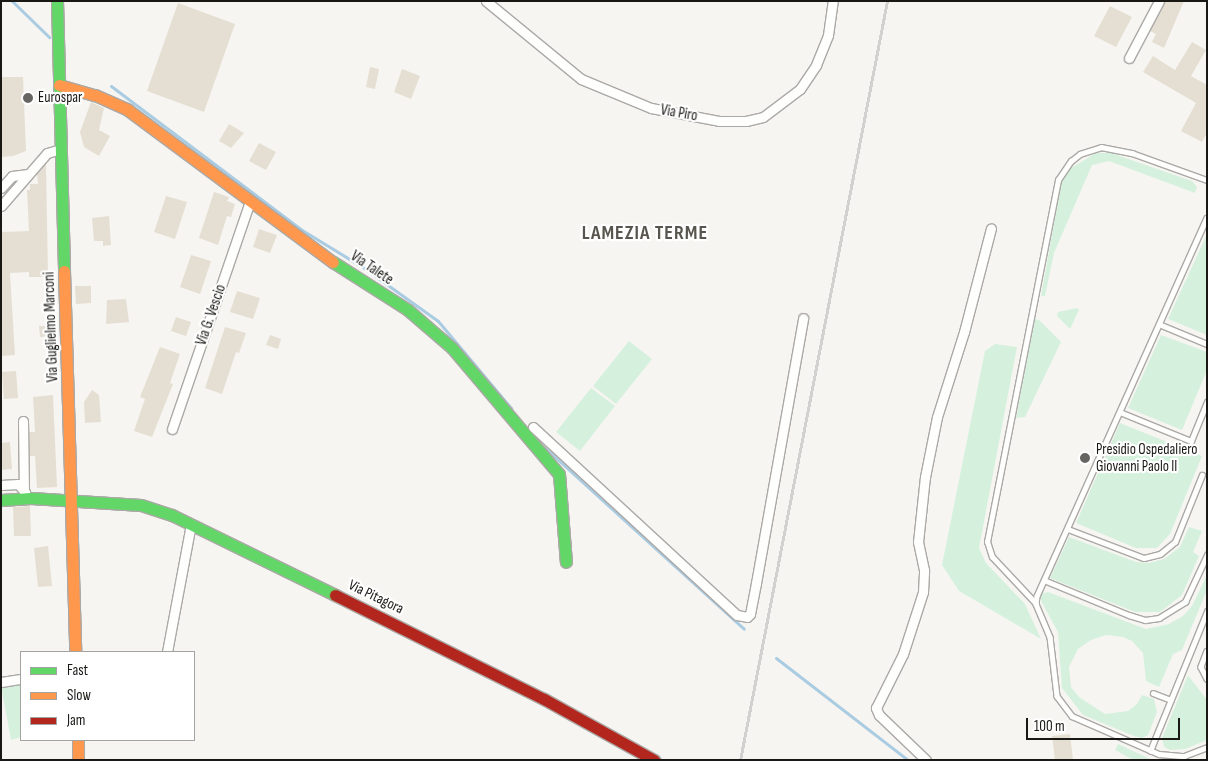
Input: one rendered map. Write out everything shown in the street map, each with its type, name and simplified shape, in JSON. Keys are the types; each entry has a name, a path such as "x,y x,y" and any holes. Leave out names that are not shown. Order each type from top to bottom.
{"street":[{"name":"Via Guglielmo Marconi","path":"57,1 75,651"},
{"name":"Via Piro","path":"486,1 581,78 651,108 719,121 746,121 763,117 800,89 816,65 828,35 833,1"},
{"path":"1130,58 1159,1"},
{"name":"Via Talete","path":"59,85 95,95 128,110 309,246 408,310 452,348 559,474"},
{"path":"1,206 47,153 61,149"},
{"path":"1,188 12,176 28,174"},
{"name":"Via G. Vescio","path":"172,429 250,201"},
{"path":"926,760 879,715 876,708 903,654 923,592 924,570 918,542 925,477 937,417 964,332 991,228"},
{"path":"533,427 737,615 747,617 750,614 756,583 803,318"},
{"path":"23,421 28,495"},
{"path":"566,562 559,474 570,462"},
{"path":"1,485 18,484 28,495"},
{"name":"Via Pitagora","path":"1,500 28,495 71,502 141,505 191,524 535,694 654,760"},
{"path":"167,651 191,524"},
{"path":"1,682 20,679"},
{"path":"78,741 78,760"}],"lane":[{"path":"1207,180 1132,153 1101,147 1080,154 1070,161 1058,180 987,542 992,557 1036,604 1050,637 1053,683 1063,706 1083,723 1150,751 1170,756 1184,756 1207,747"},
{"path":"1036,604 1044,580 1207,218"},
{"path":"1159,324 1207,344"},
{"path":"1120,412 1191,441 1207,402"},
{"path":"1068,529 1144,558 1160,554 1174,542 1202,475"},
{"path":"1044,580 1144,620 1159,618 1185,602 1207,555"},
{"path":"1150,751 1207,611"},
{"path":"1207,651 1202,667 1207,679"},
{"path":"1153,693 1171,700"}],"green space":[{"path":"1096,153 1111,153 1192,181 1197,187 1195,193 1109,161 1092,165 1054,253 1045,296 1041,296 1061,185 1066,171"},
{"path":"1207,234 1207,335 1168,319"},
{"path":"1077,308 1079,310 1070,329 1057,316 1058,312"},
{"path":"1035,319 1039,320 1061,342 1025,417 1016,418"},
{"path":"1161,335 1207,352 1207,370 1182,430 1128,408"},
{"path":"629,341 652,359 616,404 593,386"},
{"path":"995,344 1017,347 979,548 986,563 1025,604 1041,639 959,591 942,565 985,351"},
{"path":"591,388 615,406 580,451 556,432"},
{"path":"1120,423 1202,456 1170,534 1157,548 1136,548 1076,523"},
{"path":"1189,527 1202,531 1193,552 1199,556 1182,595 1160,612 1135,612 1050,578 1069,537 1136,562 1149,563 1164,559 1180,547"},
{"path":"1207,575 1207,590 1182,650 1173,654 1159,687 1146,681 1143,653 1132,641 1123,637 1106,635 1091,640 1078,649 1069,667 1071,687 1079,697 1105,714 1128,711 1137,704 1142,695 1154,699 1157,712 1148,735 1142,738 1134,736 1083,715 1062,688 1058,632 1041,601 1041,594 1048,592 1146,629 1169,624 1183,616 1192,606"},
{"path":"1188,675 1207,700 1207,740 1185,749 1170,750 1164,747 1162,738"},
{"path":"20,682 20,737 11,740 1,686"},
{"path":"1118,744 1153,760 1133,760 1115,750"}],"building":[{"path":"1166,1 1184,1 1164,48 1152,42 1156,34 1150,31"},
{"path":"178,3 235,24 204,112 147,91"},
{"path":"1110,6 1132,17 1116,47 1094,36"},
{"path":"1192,42 1206,50 1191,76 1207,85 1207,133 1202,142 1181,131 1196,103 1143,72 1153,56 1175,70"},
{"path":"370,67 379,69 375,89 366,87"},
{"path":"402,69 420,76 411,99 394,92"},
{"path":"1,77 23,77 26,151 13,156 1,157"},
{"path":"91,102 104,108 99,130 110,136 99,156 84,147 80,132"},
{"path":"229,124 244,133 231,148 219,141"},
{"path":"259,143 276,152 266,170 249,161"},
{"path":"46,164 48,277 29,277 29,272 10,273 15,355 1,356 1,232 29,231 27,190 30,190 30,184 38,184 37,174"},
{"path":"214,192 229,197 227,201 235,204 231,217 227,216 218,245 199,238"},
{"path":"166,196 187,202 175,239 154,232"},
{"path":"109,216 111,245 103,246 103,241 94,241 92,218"},
{"path":"259,229 277,235 270,253 253,247"},
{"path":"191,255 211,261 200,294 180,287"},
{"path":"75,286 91,286 91,303 76,304"},
{"path":"237,291 260,298 253,319 230,312"},
{"path":"126,299 129,322 106,324 107,300"},
{"path":"176,317 191,322 186,336 171,331"},
{"path":"39,326 50,326 50,336 40,337"},
{"path":"225,327 246,333 239,353 236,352 222,394 205,388"},
{"path":"270,335 281,339 278,349 266,345"},
{"path":"160,347 180,354 170,383 173,384 152,437 134,431 145,399 140,397"},
{"path":"16,371 18,398 4,399 2,372"},
{"path":"92,390 99,395 101,422 85,423 84,402"},
{"path":"53,395 57,487 37,488 35,456 30,456 29,432 35,432 33,397"},
{"path":"10,442 12,469 1,470 1,443"},
{"path":"30,506 31,536 14,536 13,507"},
{"path":"48,546 52,586 38,587 34,548"},
{"path":"1070,734 1073,760 1055,760 1052,736"}],"waterway":[{"path":"12,1 49,37"},
{"path":"111,86 302,230 364,268 438,321 511,408"},
{"path":"544,447 744,629"},
{"path":"776,658 908,760"}],"railway":[{"path":"740,760 887,1"}],"traffic: fast":[{"path":"57,1 64,271"},
{"path":"333,262 408,310 452,348 559,474 566,562"},
{"path":"1,500 31,498 141,505 172,515 335,595"}],"traffic: slow":[{"path":"59,85 95,95 128,110 333,262"},
{"path":"64,271 75,651"},
{"path":"78,741 78,760"}],"traffic: jam":[{"path":"335,595 544,699 654,760"}],"place":[{"name":"Eurospar","path":"28,98"},
{"name":"Presidio Ospedaliero Giovanni Paolo II","path":"1085,458"}],"district":[{"name":"LAMEZIA TERME","path":"645,233"}]}
